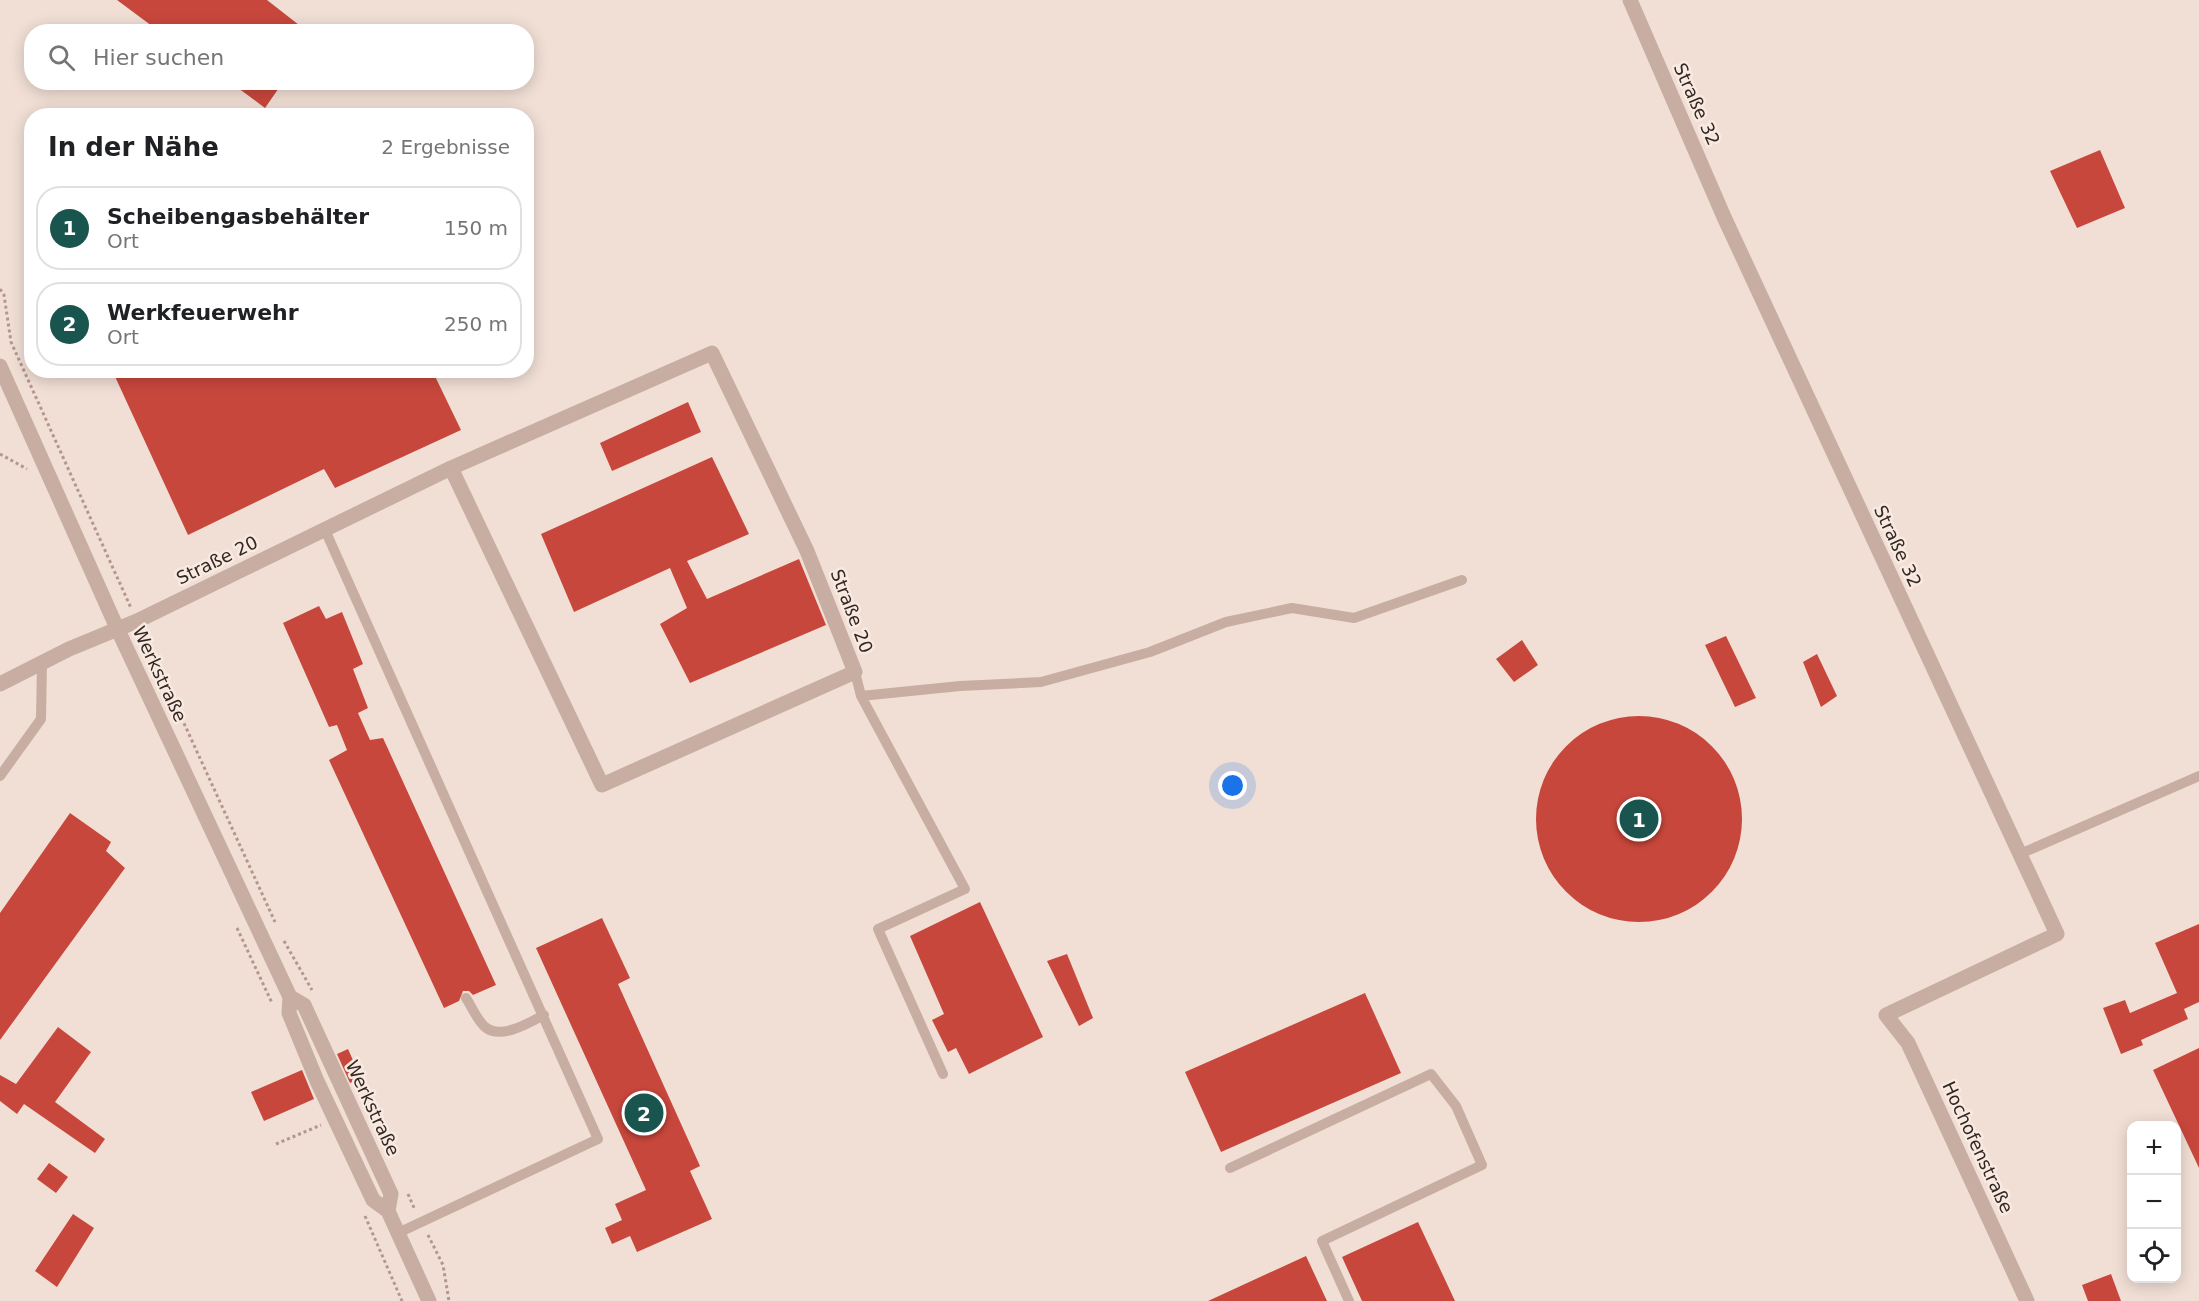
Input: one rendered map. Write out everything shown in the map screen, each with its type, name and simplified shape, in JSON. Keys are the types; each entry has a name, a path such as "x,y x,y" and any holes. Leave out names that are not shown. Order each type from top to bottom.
{"street":[{"name":"Straße 32","path":"1630,0 1724,217 2057,934 1886,1015"},
{"name":"Straße 20","path":"0,684 117,628 137,621 451,468 712,353 807,551 855,672 603,785 451,468"},
{"name":"Werkstraße","path":"0,366 117,628 290,997 289,1013 316,1081 374,1200 388,1211 429,1301"},
{"name":"Hochofenstraße","path":"1886,1015 1908,1043 2027,1301"}],"lane":[{"path":"325,530 598,1139 398,1233"},
{"path":"861,696 960,686 1041,682 1150,652 1226,622 1292,608 1354,618 1462,580"},
{"path":"0,776 41,719 42,663"},
{"path":"855,672 861,696 964,890 878,929 943,1074"},
{"path":"2020,854 2199,776"},
{"path":"466,998 484,1026 492,1031 508,1030 525,1025 544,1015"},
{"path":"1230,1168 1431,1074 1456,1106 1482,1165 1322,1241 1349,1301"}],"path":[{"path":"0,289 4,295 11,342 24,371"},
{"path":"27,378 279,930"},
{"path":"284,940 317,998"},
{"path":"276,1144 325,1124"}],"building":[{"path":"117,0 267,0 298,24 149,24"},
{"path":"241,90 277,90 265,108"},
{"path":"2100,150 2125,208 2077,228 2050,171"},
{"path":"116,378 436,378 461,430 335,488 324,469 188,535"},
{"path":"688,402 701,432 612,471 600,443"},
{"path":"712,457 749,534 687,561 707,599 799,559 826,625 690,683 660,624 687,608 670,568 574,612 541,534"},
{"path":"319,606 326,619 342,612 363,664 353,669 368,708 358,713 370,740 383,738 496,985 473,995 469,991 463,991 459,1001 444,1008 329,760 347,750 337,725 329,727 283,623"},
{"path":"1726,636 1756,698 1735,707 1705,645"},
{"path":"1522,640 1538,665 1514,682 1496,659"},
{"path":"1817,654 1837,696 1821,707 1803,662"},
{"path":"1639,716 1659,718 1678,724 1712,746 1734,780 1740,799 1742,819 1740,839 1734,858 1712,892 1678,914 1659,920 1639,922 1619,920 1600,914 1566,892 1544,858 1538,839 1536,819 1538,799 1544,780 1566,746 1600,724 1619,718"},
{"path":"70,813 111,842 106,851 125,868 0,1040 0,913"},
{"path":"980,902 1043,1037 969,1074 956,1048 948,1052 932,1020 944,1014 910,936"},
{"path":"602,918 630,978 618,984 700,1166 690,1171 712,1219 637,1252 630,1236 612,1244 605,1228 622,1220 615,1204 646,1190 536,948"},
{"path":"2199,924 2199,1002 2184,1009 2188,1019 2141,1040 2143,1045 2121,1054 2103,1008 2125,1000 2130,1013 2177,993 2155,943"},
{"path":"1067,954 1093,1018 1079,1026 1047,961"},
{"path":"1365,993 1401,1073 1221,1152 1185,1072"},
{"path":"58,1027 91,1052 55,1102 105,1139 95,1153 24,1104 17,1114 0,1101 0,1075 16,1084"},
{"path":"2199,1048 2199,1168 2181,1130 2181,1121 2177,1121 2153,1070"},
{"path":"348,1049 361,1078 350,1083 337,1054"},
{"path":"302,1070 314,1099 264,1121 251,1092"},
{"path":"49,1163 68,1177 56,1193 37,1179"},
{"path":"73,1214 94,1228 57,1287 35,1271"},
{"path":"1418,1222 1455,1301 1362,1301 1342,1257"},
{"path":"1306,1256 1327,1301 1208,1301"},
{"path":"2111,1274 2121,1301 2088,1301 2082,1285"}],"place":[{"name":"Scheibengasbehälter","path":"1639,819"},
{"name":"Werkfeuerwehr","path":"644,1113"}]}
